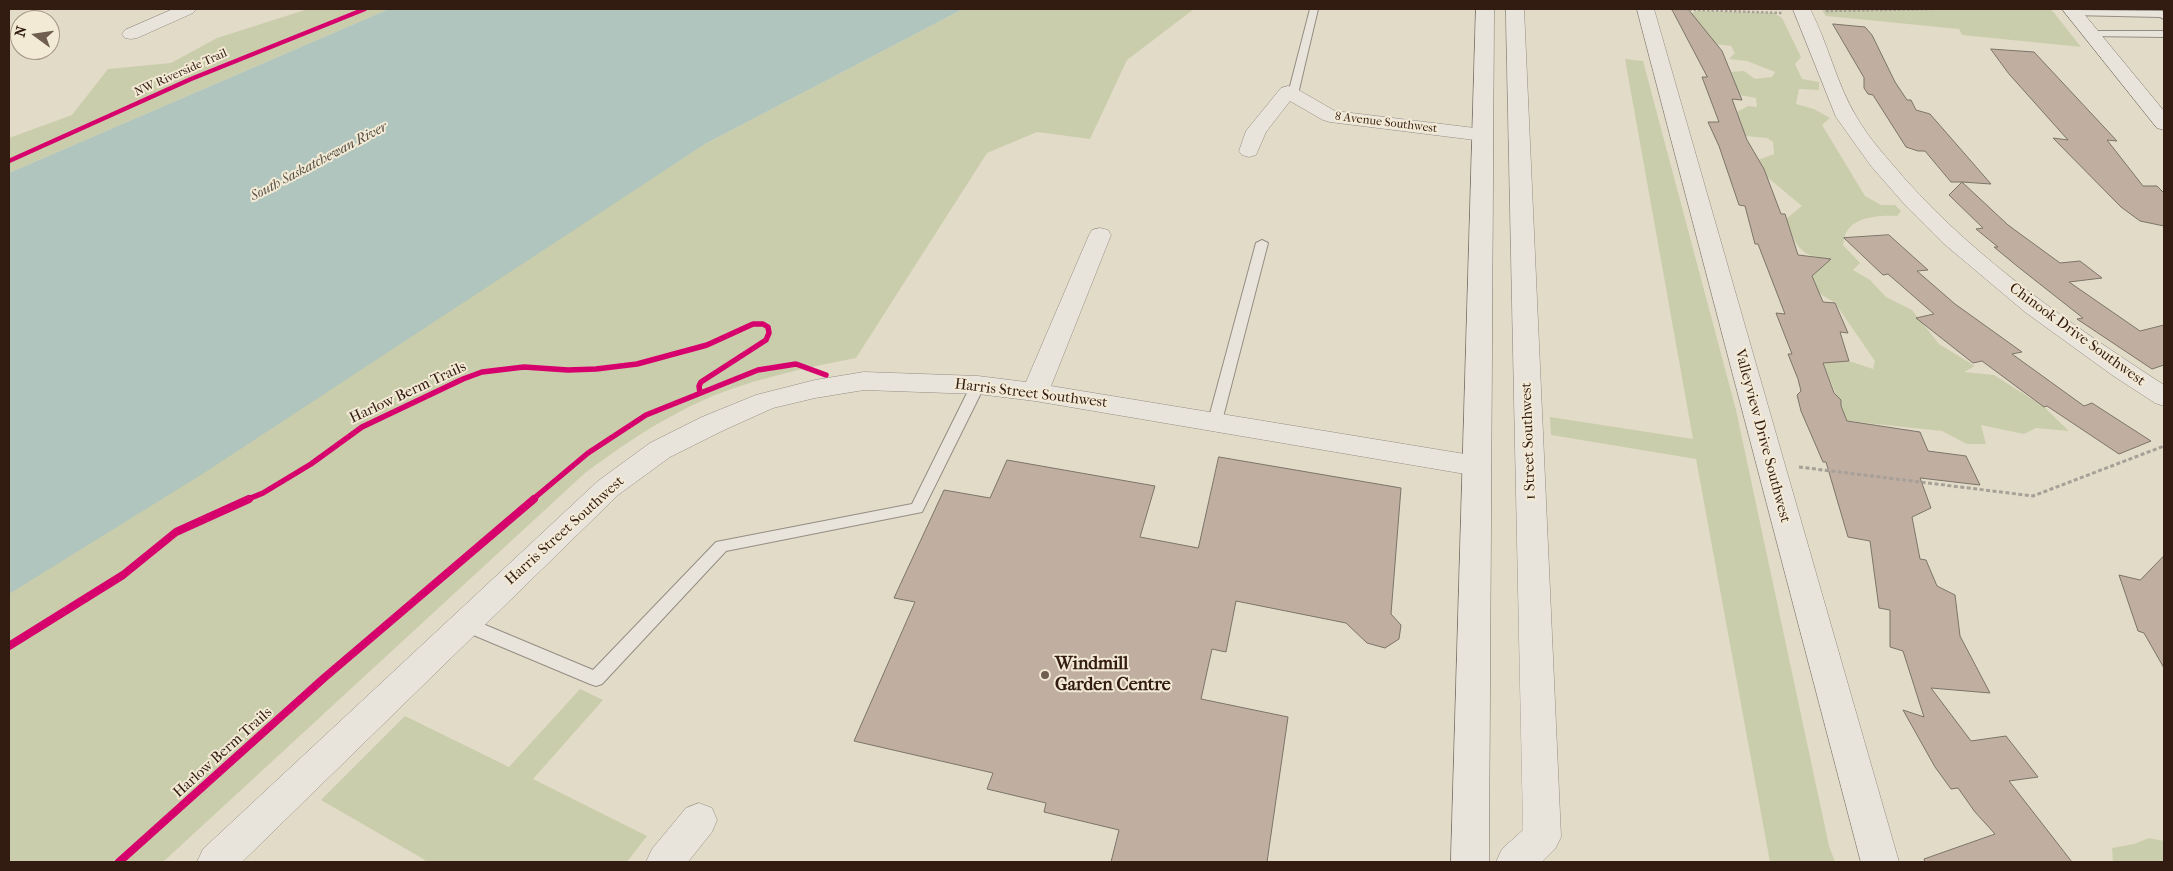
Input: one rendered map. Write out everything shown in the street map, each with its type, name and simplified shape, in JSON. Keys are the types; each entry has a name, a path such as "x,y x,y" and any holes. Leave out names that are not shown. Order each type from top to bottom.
{"street":[{"path":"131,34 187,9"},
{"path":"1470,862 1485,9"},
{"name":"1 Street Southwest","path":"1515,9 1542,837 1515,862"},
{"name":"Valleyview Drive Southwest","path":"1645,9 1880,862"},
{"name":"Chinook Drive Southwest","path":"1801,9 1847,119 1883,166 1919,206 1966,251 2035,309 2164,397"},
{"path":"2073,11 2164,124"},
{"path":"1249,151 1256,131 1288,92 1293,94"},
{"name":"8 Avenue Southwest","path":"1293,94 1330,116 1483,135"},
{"path":"1035,392 1100,235"},
{"name":"Harris Street Southwest","path":"216,862 608,488 660,450 712,424 765,401 815,388 864,381 978,385 1035,392 1216,421 1477,466"},
{"path":"665,862 699,820"}],"lane":[{"path":"1293,94 1314,9"},
{"path":"2073,11 2162,14 2164,16"},
{"path":"2092,34 2164,34"},
{"path":"1216,421 1262,243"},
{"path":"465,624 596,680 721,546 916,508 978,385"}],"path":[{"path":"1769,463 2033,496 2164,446"}],"green space":[{"path":"308,9 389,9 9,173 9,138 72,115 108,69 171,63 217,38"},
{"path":"963,9 1194,9 1127,60 1090,139 1037,132 987,153 856,358 788,372 723,392 681,411 656,425 597,464 163,862 9,862 9,593 705,144"},
{"path":"1821,9 2051,9 2081,47 1962,35 1959,29 1826,16"},
{"path":"1696,11 1774,13 1782,18 1801,57 1795,64 1802,79 1819,82 1819,90 1799,89 1796,104 1814,109 1830,118 1822,125 1865,196 1881,205 1895,205 1901,211 1897,216 1869,218 1850,227 1845,234 1843,245 1860,263 1853,270 1870,280 1886,297 1912,310 1939,344 1975,366 1964,372 1994,375 2044,407 2069,431 2036,428 2024,434 1981,425 1986,444 1967,444 1942,431 1847,421 1823,363 1849,361 1873,369 1875,361 1835,303 1819,293 1811,274 1823,266 1819,257 1812,256 1801,249 1786,219 1802,206 1761,172 1758,160 1774,154 1773,142 1767,138 1745,136 1733,124 1741,122 1737,112 1748,106 1757,107 1756,98 1734,94 1731,72 1744,71 1755,79 1772,77 1775,72 1747,61 1729,59 1735,53 1731,46 1714,44 1695,18 1686,16"},
{"path":"1625,59 1643,61 1736,410 1829,846 1835,862 1770,862 1696,459 1551,435 1550,417 1693,439"},
{"path":"580,689 603,700 533,779 647,836 627,862 423,862 425,860 321,800 405,716 509,767"},
{"path":"2149,838 2164,841 2164,862 2113,862 2112,848 2134,844"}],"water":[{"name":"South Saskatchewan River","path":"389,9 963,9 705,144 204,473 9,594 9,173"}],"building":[{"path":"1672,9 1688,9 1722,51 1742,100 1732,99 1747,140 1764,169 1781,214 1785,214 1798,255 1831,259 1812,276 1823,302 1835,303 1848,333 1840,332 1849,361 1823,363 1834,393 1841,400 1841,406 1847,421 1920,432 1928,451 1966,456 1980,485 1920,478 1931,508 1912,517 1920,559 1926,560 1937,586 1955,595 1960,636 1990,693 1931,688 1971,741 2006,736 2038,777 2009,781 2072,862 1925,862 1924,859 1995,834 1975,812 1958,788 1951,789 1935,767 1903,710 1924,717 1903,651 1890,647 1890,610 1879,608 1870,541 1848,537 1826,462 1823,462 1801,411 1797,395 1801,391 1788,354 1792,354 1776,313 1785,314 1758,244 1755,244 1745,206 1739,205 1719,146 1708,122 1719,122 1702,77 1707,77"},
{"path":"1833,24 1865,27 1872,35 1895,82 1907,100 1911,100 1916,110 1930,114 1991,184 1951,182 1925,151 1906,147 1873,95 1868,94 1864,88 1864,78"},
{"path":"1991,49 2034,52 2117,141 2107,140 2143,186 2157,186 2164,193 2164,226 2140,221 2121,207 2053,138 2068,140 2009,74"},
{"path":"1962,182 2008,225 2060,263 2080,261 2102,278 2069,282 2140,331 2164,325 2164,365 2152,369 2077,319 2083,318 1994,247 1998,247 1976,229 1983,228 1949,195"},
{"path":"1889,235 1928,270 1917,271 1955,304 2022,352 2012,354 2084,406 2092,403 2151,441 2119,454 2047,406 2044,407 1982,361 1973,363 1916,318 1934,314 1888,274 1883,275 1844,238"},
{"name":"Windmill Garden Centre","path":"1219,457 1401,488 1391,614 1401,625 1399,639 1385,648 1367,643 1346,623 1236,601 1226,652 1212,649 1201,699 1288,717 1267,862 1111,862 1119,830 1044,812 1046,803 987,789 993,773 854,741 915,602 894,598 944,490 990,498 1007,460 1155,486 1140,537 1198,548"},
{"path":"2164,556 2164,668 2144,633 2138,631 2119,575 2140,580"}],"cycle path":[{"name":"NW Riverside Trail","path":"9,161 191,79 365,9"},
{"name":"Harlow Berm Trails","path":"9,646 123,575 176,532 263,493 311,464 362,427 463,379 482,372 506,368 524,367 568,370 637,364 707,345 753,324 763,324 768,327 769,333 766,340 701,382 699,386 700,393"},
{"name":"Harlow Berm Trails","path":"119,862 324,678 588,453 646,415 758,370 796,364 826,375"}],"place":[{"name":"Windmill Garden Centre","path":"1045,675"}]}
